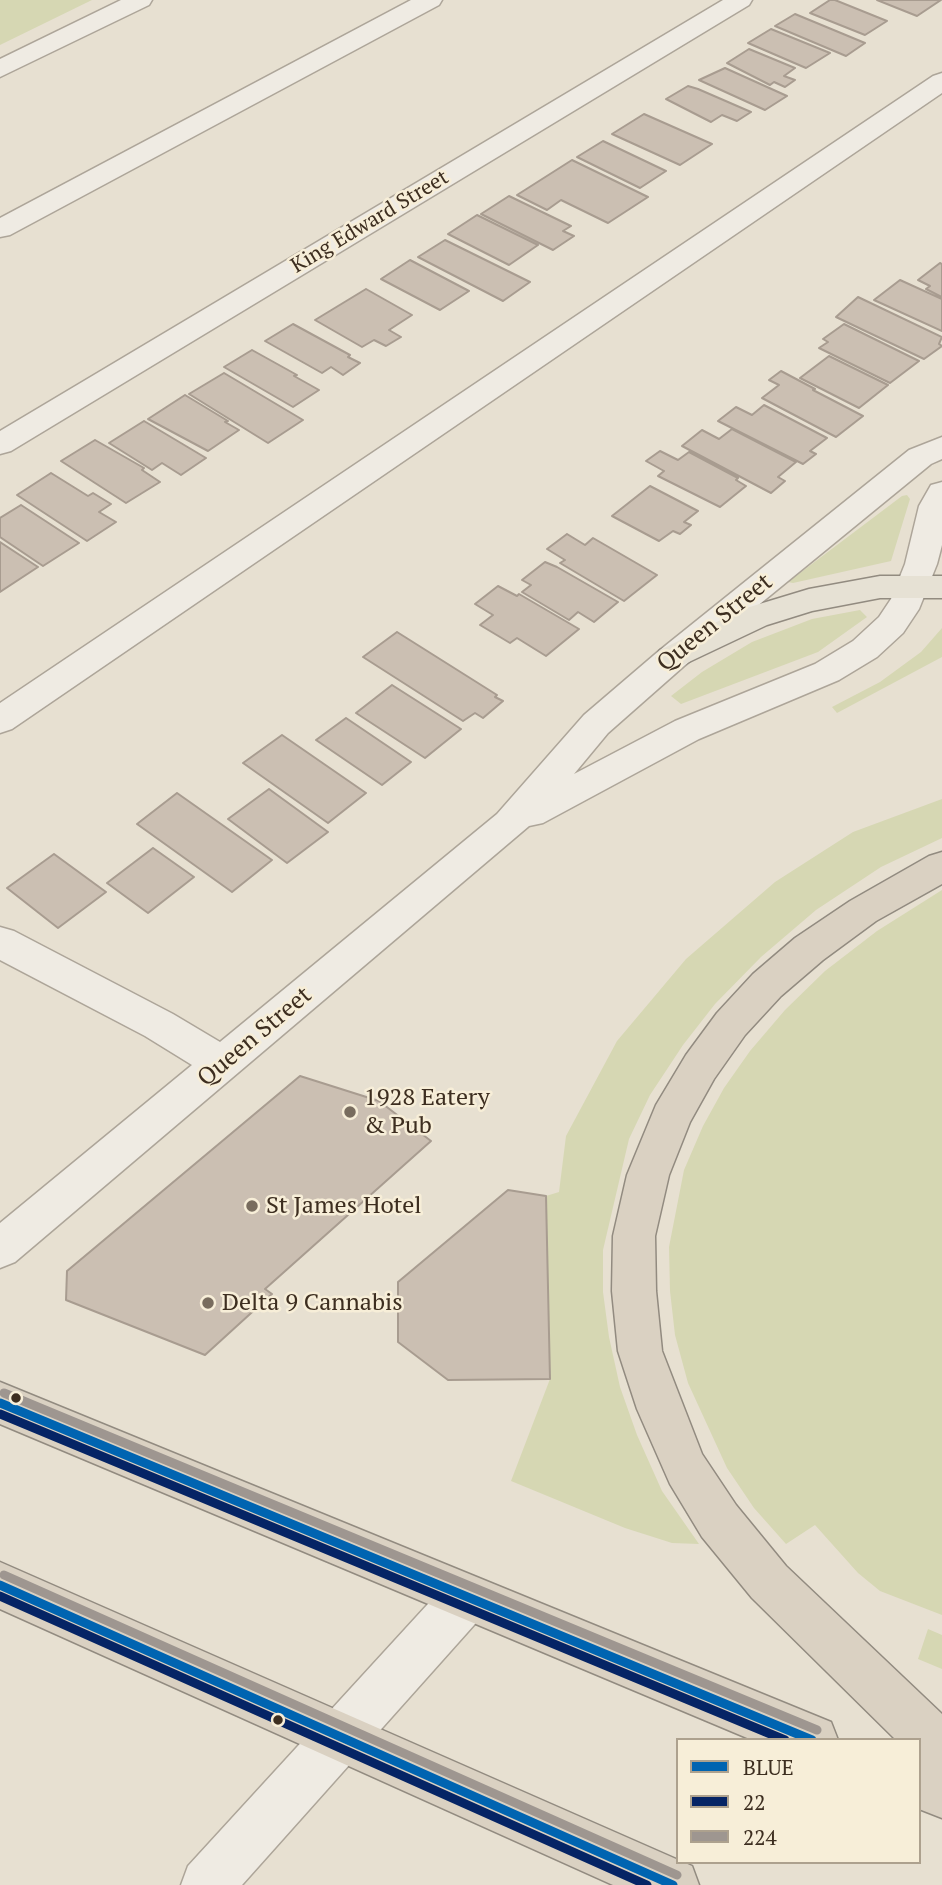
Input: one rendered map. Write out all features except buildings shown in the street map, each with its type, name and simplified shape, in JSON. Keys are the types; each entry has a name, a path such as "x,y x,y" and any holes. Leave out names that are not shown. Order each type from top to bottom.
{"highway":[{"path":"942,866 863,911 809,949 767,985 732,1024 700,1068 671,1117 648,1175 634,1236 634,1291 640,1351 660,1409 686,1469 719,1521 769,1582 942,1749"},
{"path":"0,1403 808,1738"},
{"path":"0,1585 338,1738 673,1885"},
{"path":"921,1784 942,1792"}],"main road":[{"path":"671,658 755,617 784,607 831,594 927,586"}],"street":[{"path":"0,69 140,0"},
{"path":"0,229 430,0"},
{"name":"King Edward Street","path":"0,444 740,0"},
{"path":"0,720 942,81"},
{"name":"Queen Street","path":"0,1250 510,824 596,724 671,658 920,457 942,447"},
{"name":"Queen Street","path":"510,824 687,730 827,672 852,658 891,625 907,601 927,586 935,506 942,492"},
{"path":"0,943 159,1025 222,1063"},
{"path":"207,1885 466,1598"}],"green space":[{"path":"0,0 92,0 0,45"},
{"path":"907,495 910,499 891,561 788,582 902,496"},
{"path":"860,610 867,617 818,652 681,704 671,696 702,672 752,642 812,619"},
{"path":"942,628 942,657 837,713 832,707 880,682 921,652"},
{"path":"942,799 942,838 881,867 816,910 761,957 715,1004 683,1045 650,1095 629,1139 603,1250 603,1292 609,1337 620,1387 637,1435 662,1491 699,1544 672,1543 625,1528 511,1481 550,1379 546,1196 559,1192 566,1136 617,1041 686,959 775,882 853,832"},
{"path":"942,890 942,1615 880,1591 858,1573 815,1525 786,1544 754,1508 727,1468 688,1383 675,1335 669,1247 684,1170 703,1126 724,1088 750,1051 785,1010 825,971 877,931"},
{"path":"928,1629 942,1635 942,1669 918,1659"}],"transit line":[{"name":"224","path":"4,1393 817,1730"},
{"name":"BLUE","path":"0,1403 807,1738"},
{"name":"22","path":"0,1414 780,1738"},
{"name":"224","path":"4,1575 677,1875"},
{"name":"BLUE","path":"0,1585 673,1885"},
{"name":"22","path":"0,1596 647,1885"}],"place":[{"name":"1928 Eatery & Pub","path":"350,1112"},
{"name":"St James Hotel","path":"252,1206"},
{"name":"Delta 9 Cannabis","path":"208,1303"}]}
